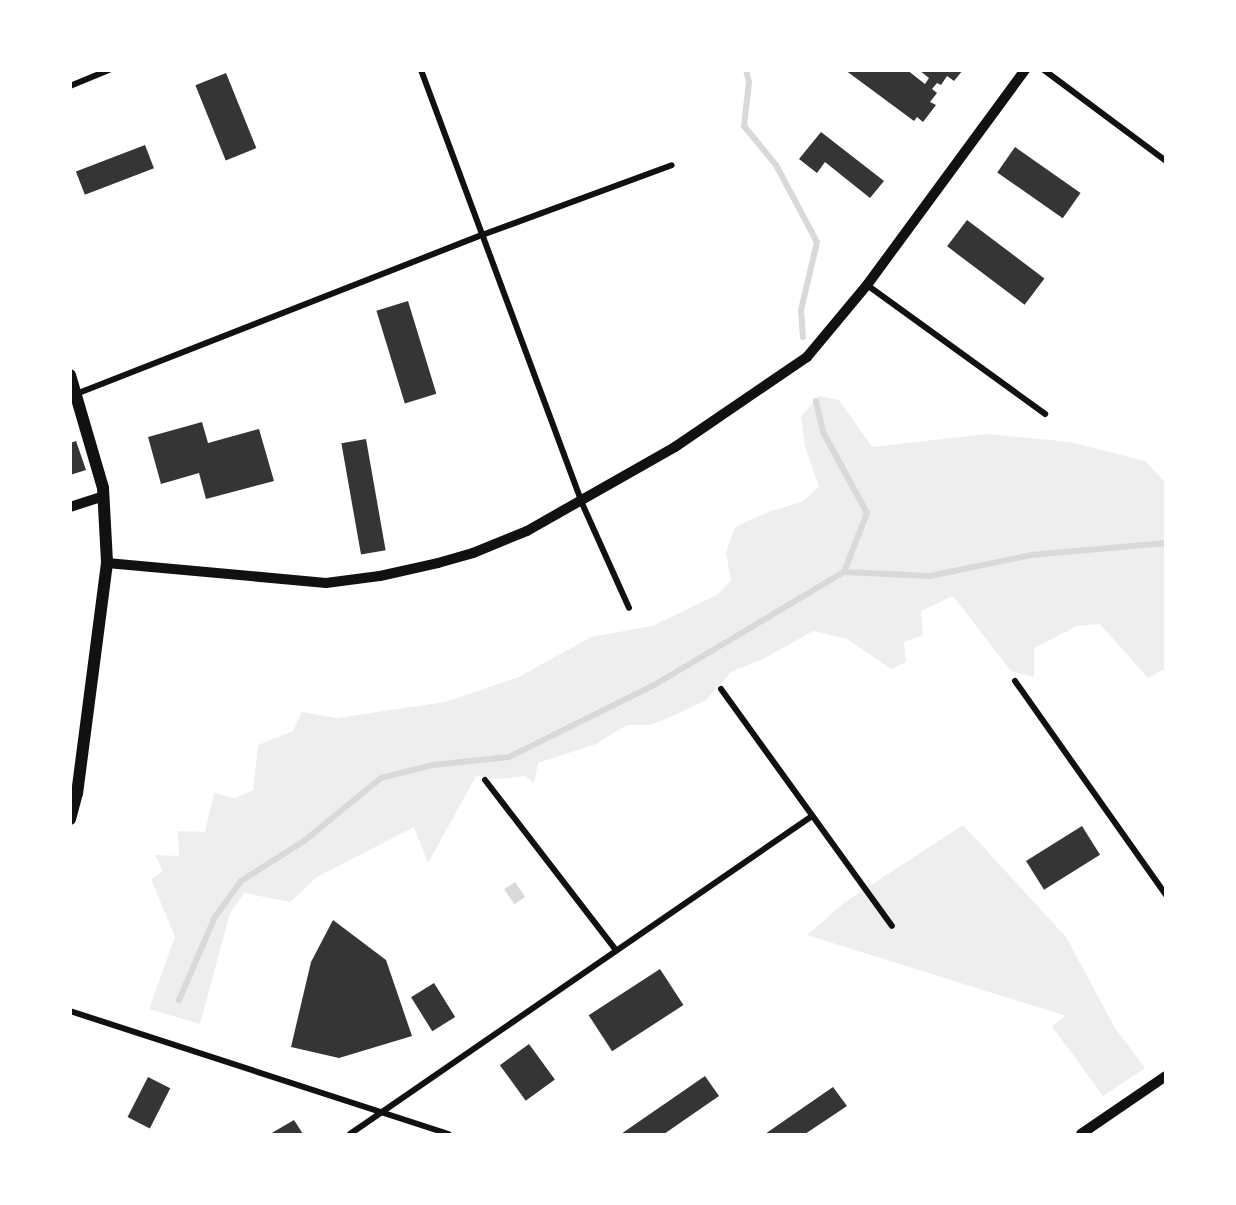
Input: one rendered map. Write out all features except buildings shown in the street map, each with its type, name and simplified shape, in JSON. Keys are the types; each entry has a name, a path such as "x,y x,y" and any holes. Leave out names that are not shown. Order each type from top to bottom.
{"main road":[{"path":"70,375 104,496 107,563 77,793 70,819"}],"street":[{"path":"70,86 109,70"},
{"path":"422,70 580,501 629,608"},
{"path":"107,563 326,583 380,576 473,553 527,531 675,447 807,357 867,285 1025,70"},
{"path":"1044,70 1166,161"},
{"path":"76,394 482,235 672,165"},
{"path":"867,285 1045,414"},
{"path":"70,507 104,496"},
{"path":"1014,681 1166,895"},
{"path":"721,689 892,926"},
{"path":"485,780 616,950"},
{"path":"350,1134 812,816"},
{"path":"70,1011 449,1134"},
{"path":"1082,1134 1166,1076"}],"shaded area":[{"path":"819,396 839,400 872,447 987,434 1070,442 1145,461 1165,482 1165,669 1148,678 1100,624 1077,626 1034,648 1034,677 1011,671 953,596 921,611 923,635 904,642 906,662 891,669 847,639 813,631 763,659 731,672 706,700 650,725 627,725 596,744 538,763 534,783 525,776 499,779 476,776 428,863 414,827 317,877 290,902 244,893 230,913 200,1024 149,1009 175,937 151,879 163,871 155,855 179,856 178,831 205,832 214,793 235,798 253,790 258,745 293,731 302,712 337,718 445,702 519,677 591,637 652,626 717,595 731,581 726,552 735,527 771,511 802,502 819,487 805,447 801,416"},
{"path":"963,825 1066,937 1115,1028 1145,1068 1103,1096 1052,1026 1066,1016 807,935 845,902"},
{"path":"515,882 525,897 514,904 504,889"}],"waterway":[{"path":"746,70 749,82 744,126 776,165 817,242 801,310 803,337"},
{"path":"816,401 823,432 867,513 844,572"},
{"path":"844,572 930,576 1031,555 1166,543"},
{"path":"179,1000 215,917 241,881 304,841 381,778 433,765 509,757 656,684 844,572"}]}
